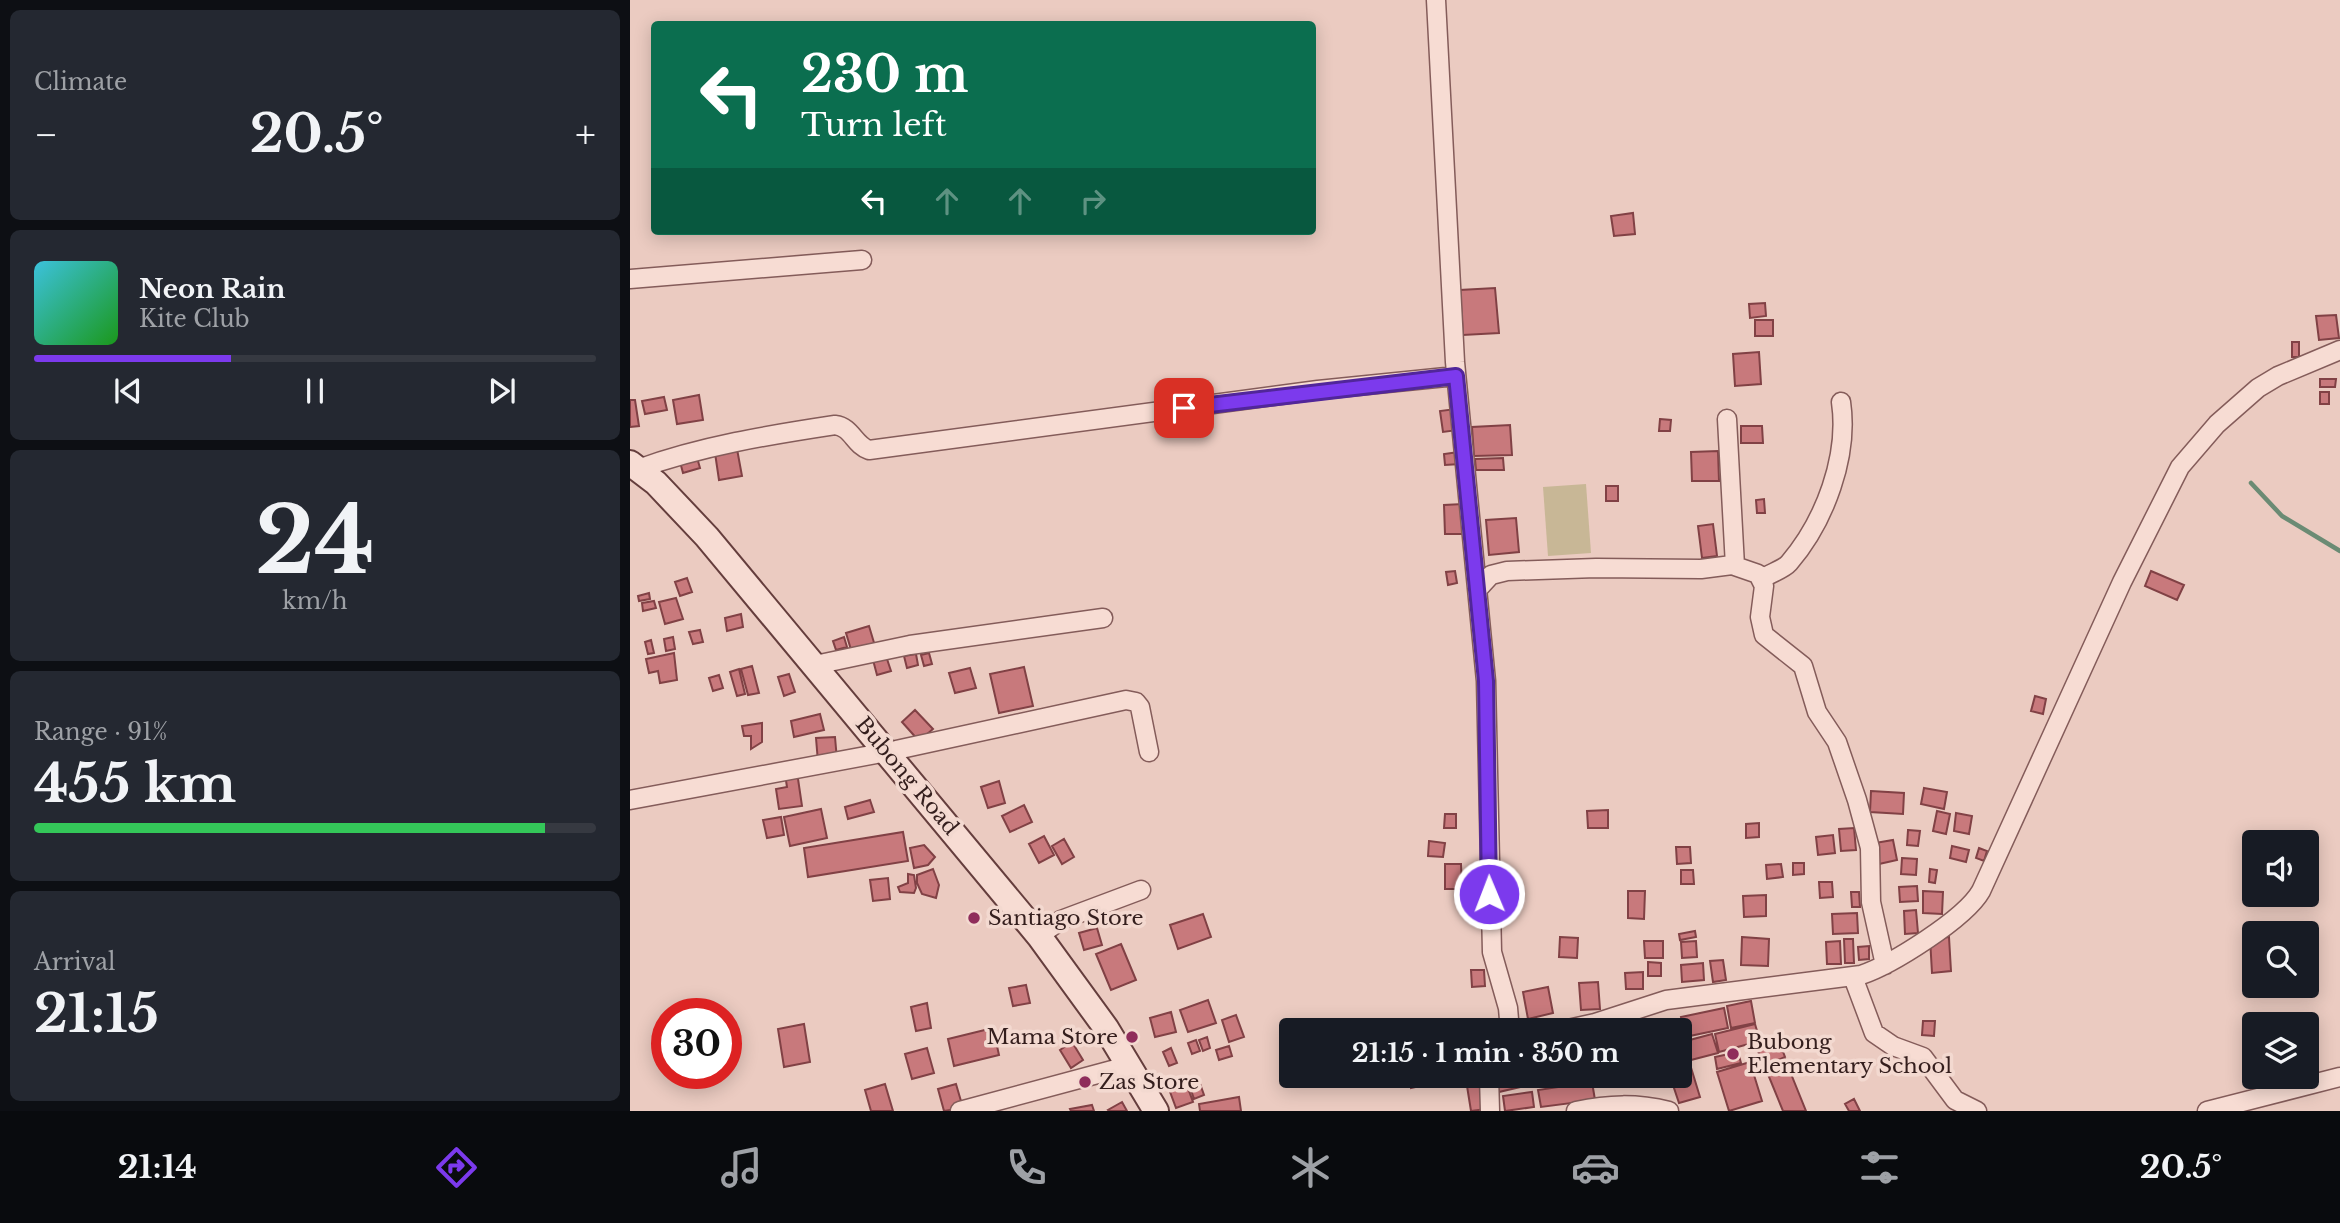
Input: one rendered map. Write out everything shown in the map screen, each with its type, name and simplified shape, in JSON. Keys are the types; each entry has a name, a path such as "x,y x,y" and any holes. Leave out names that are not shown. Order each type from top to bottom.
{"main road":[{"name":"Bubong Road","path":"634,466 707,537 1039,936 1131,1065 1156,1111"}],"street":[{"path":"1436,0 1456,376 1479,588 1488,706 1492,952 1509,1018"},
{"path":"630,279 862,260"},
{"path":"1610,1018 1666,1000 1853,977 1885,965 1959,918 1976,899 2122,582 2180,467 2217,424 2258,388 2278,376 2340,350"},
{"path":"634,466 686,453 835,425 845,428 861,446 869,450 1318,390 1456,376"},
{"path":"1762,579 1787,565 1822,511 1843,436 1841,402"},
{"path":"1727,419 1735,566"},
{"path":"1479,588 1491,575 1507,571 1616,567 1701,569 1735,566 1753,570 1762,579 1764,586 1760,617 1764,635 1803,667 1817,712 1837,742 1857,800 1870,848 1871,902 1885,965"},
{"path":"815,665 910,646 1103,618"},
{"path":"630,800 887,752 1132,700 1140,707 1149,752"},
{"path":"1039,936 1061,920 1141,890"},
{"path":"1853,977 1874,1032 1893,1046 1923,1057 1954,1105 1977,1111"},
{"path":"960,1111 1131,1065"},
{"path":"2207,1111 2340,1077"},
{"path":"1489,1088 1490,1111"},
{"path":"1576,1111 1611,1104 1645,1105 1669,1111"}],"shaded area":[{"path":"1586,484 1591,553 1548,556 1543,487"}],"building":[{"path":"1633,213 1635,234 1614,236 1611,216"},
{"path":"1495,288 1499,333 1463,335 1460,290"},
{"path":"1765,303 1766,316 1750,318 1749,304"},
{"path":"2336,315 2339,338 2319,340 2316,316"},
{"path":"1755,320 1773,320 1773,336 1755,336"},
{"path":"2292,342 2299,342 2299,357 2292,357"},
{"path":"1759,352 1761,384 1735,386 1733,354"},
{"path":"2320,379 2336,379 2335,387 2320,387"},
{"path":"2320,392 2329,392 2329,404 2320,404"},
{"path":"699,395 703,420 677,424 673,400"},
{"path":"664,397 667,410 645,414 642,401"},
{"path":"630,400 635,400 639,426 630,427"},
{"path":"1455,409 1458,430 1443,432 1440,411"},
{"path":"1660,419 1671,420 1670,431 1659,431"},
{"path":"1510,425 1512,455 1474,456 1472,427"},
{"path":"1741,426 1762,426 1763,443 1741,443"},
{"path":"737,449 742,476 719,480 715,453"},
{"path":"1718,451 1719,481 1692,481 1691,452"},
{"path":"1459,452 1460,464 1445,465 1444,454"},
{"path":"696,454 700,468 683,473 679,458"},
{"path":"1503,458 1504,470 1476,470 1475,459"},
{"path":"1606,486 1618,486 1618,501 1606,501"},
{"path":"1764,499 1765,513 1757,513 1756,500"},
{"path":"1463,504 1464,534 1445,534 1444,505"},
{"path":"1516,518 1519,552 1489,555 1486,520"},
{"path":"1713,524 1717,556 1702,558 1698,526"},
{"path":"1455,571 1457,583 1448,585 1446,572"},
{"path":"2151,571 2184,585 2177,600 2145,586"},
{"path":"687,578 692,592 680,596 675,582"},
{"path":"649,593 650,599 639,601 638,596"},
{"path":"676,598 683,619 665,624 659,602"},
{"path":"654,601 656,608 643,611 642,603"},
{"path":"741,614 743,627 727,631 725,618"},
{"path":"869,626 875,646 852,653 846,633"},
{"path":"700,630 703,642 693,644 689,632"},
{"path":"673,637 675,649 666,651 664,639"},
{"path":"844,637 847,647 836,650 833,641"},
{"path":"651,640 654,653 648,654 645,642"},
{"path":"674,653 677,680 660,683 658,671 649,673 646,659"},
{"path":"929,653 932,664 924,666 921,655"},
{"path":"916,654 918,665 907,668 904,656"},
{"path":"886,656 891,671 877,675 873,660"},
{"path":"752,666 759,693 748,695 741,669"},
{"path":"1024,667 1033,706 999,713 990,674"},
{"path":"970,668 976,688 955,693 949,673"},
{"path":"739,669 745,694 737,696 730,672"},
{"path":"789,674 795,692 784,696 778,677"},
{"path":"719,675 723,688 713,691 709,678"},
{"path":"2035,696 2046,699 2043,714 2031,711"},
{"path":"915,710 933,729 919,741 902,722"},
{"path":"820,714 824,730 794,737 791,721"},
{"path":"762,723 762,742 751,749 751,736 744,736 742,726"},
{"path":"835,737 837,760 818,762 816,738"},
{"path":"797,772 802,806 779,809 776,789 787,787 785,774"},
{"path":"999,781 1005,803 988,808 981,787"},
{"path":"1924,788 1947,792 1944,809 1921,804"},
{"path":"1871,791 1904,793 1903,814 1870,812"},
{"path":"870,800 874,812 848,819 845,807"},
{"path":"1024,805 1032,822 1010,832 1002,816"},
{"path":"821,809 827,838 790,846 784,817"},
{"path":"1608,810 1608,828 1588,828 1587,811"},
{"path":"1937,811 1950,814 1946,834 1933,831"},
{"path":"1956,813 1972,816 1969,834 1954,831"},
{"path":"1445,814 1456,814 1456,828 1444,828"},
{"path":"781,817 784,835 767,838 763,820"},
{"path":"1759,823 1759,837 1746,838 1746,824"},
{"path":"1854,828 1856,850 1841,851 1839,829"},
{"path":"1908,830 1920,831 1918,846 1907,845"},
{"path":"903,832 908,861 808,877 804,848"},
{"path":"1833,835 1835,853 1818,855 1816,837"},
{"path":"1044,836 1054,855 1039,863 1029,844"},
{"path":"1064,839 1074,857 1062,864 1052,846"},
{"path":"1893,840 1897,860 1879,864 1875,843"},
{"path":"1429,841 1445,843 1443,857 1428,856"},
{"path":"924,845 935,857 928,865 914,868 910,848"},
{"path":"1952,846 1969,850 1966,862 1950,858"},
{"path":"1676,847 1690,847 1691,863 1677,864"},
{"path":"1979,848 1987,851 1984,861 1976,858"},
{"path":"1902,858 1917,859 1916,875 1901,874"},
{"path":"1793,863 1804,863 1804,874 1793,875"},
{"path":"1445,864 1461,864 1462,889 1445,889"},
{"path":"1781,864 1783,877 1767,879 1766,865"},
{"path":"933,869 939,885 936,898 922,894 917,883 917,875"},
{"path":"1930,869 1937,870 1935,883 1929,882"},
{"path":"1681,870 1693,870 1694,884 1681,884"},
{"path":"908,874 914,875 914,893 900,892 898,887 908,883"},
{"path":"888,878 890,899 873,901 870,880"},
{"path":"1819,882 1832,882 1833,897 1820,898"},
{"path":"1917,886 1918,901 1900,902 1899,887"},
{"path":"1628,891 1645,891 1644,919 1628,918"},
{"path":"1923,891 1943,892 1942,914 1923,913"},
{"path":"1851,892 1859,892 1860,907 1852,907"},
{"path":"1766,895 1766,916 1744,917 1743,896"},
{"path":"1916,910 1918,933 1905,934 1904,911"},
{"path":"1857,913 1858,933 1833,934 1832,914"},
{"path":"1203,914 1211,937 1178,949 1170,925"},
{"path":"1097,928 1102,945 1084,950 1079,933"},
{"path":"1695,931 1696,937 1680,940 1679,934"},
{"path":"1560,937 1578,938 1577,958 1559,957"},
{"path":"1742,937 1769,939 1768,966 1741,965"},
{"path":"1949,937 1951,971 1932,973 1930,938"},
{"path":"1844,939 1853,939 1854,963 1845,963"},
{"path":"1644,941 1663,941 1663,958 1645,958"},
{"path":"1696,941 1697,957 1682,958 1681,942"},
{"path":"1840,941 1841,964 1827,964 1826,942"},
{"path":"1121,944 1136,980 1111,990 1096,954"},
{"path":"1869,946 1869,959 1859,960 1858,947"},
{"path":"1723,960 1726,980 1713,982 1710,961"},
{"path":"1648,962 1661,963 1661,976 1648,976"},
{"path":"1703,963 1704,980 1682,982 1681,965"},
{"path":"1471,970 1484,970 1485,986 1472,987"},
{"path":"1643,972 1643,989 1626,989 1625,973"},
{"path":"1598,982 1600,1009 1581,1010 1579,983"},
{"path":"1026,985 1030,1003 1013,1006 1009,988"},
{"path":"1548,987 1553,1013 1528,1018 1523,992"},
{"path":"1208,1000 1216,1023 1188,1032 1180,1010"},
{"path":"1751,1001 1755,1023 1731,1028 1727,1006"},
{"path":"927,1003 931,1028 916,1031 911,1007"},
{"path":"1724,1008 1728,1028 1692,1036 1692,1018 1681,1017"},
{"path":"1171,1012 1176,1032 1155,1037 1150,1018"},
{"path":"1236,1015 1244,1037 1229,1042 1222,1020"},
{"path":"1923,1021 1935,1021 1934,1036 1922,1035"},
{"path":"804,1024 810,1062 784,1067 778,1029"},
{"path":"1755,1024 1760,1041 1719,1052 1715,1034"},
{"path":"993,1028 999,1055 954,1066 948,1039"},
{"path":"1712,1034 1718,1053 1692,1060 1692,1039"},
{"path":"1777,1036 1785,1057 1764,1066 1755,1044"},
{"path":"1207,1037 1210,1048 1203,1051 1199,1040"},
{"path":"1196,1040 1200,1051 1192,1054 1188,1043"},
{"path":"1072,1042 1083,1060 1071,1068 1060,1050"},
{"path":"1229,1046 1232,1056 1219,1060 1216,1050"},
{"path":"927,1048 934,1073 912,1079 905,1054"},
{"path":"1171,1048 1177,1063 1169,1066 1163,1052"},
{"path":"1738,1052 1741,1063 1717,1069 1715,1057"},
{"path":"1785,1059 1806,1111 1783,1111 1765,1067"},
{"path":"1750,1062 1762,1101 1729,1111 1717,1072"},
{"path":"1692,1071 1700,1097 1679,1103 1674,1088 1692,1088"},
{"path":"1198,1078 1204,1095 1194,1099 1188,1081"},
{"path":"1186,1083 1193,1102 1176,1108 1169,1089"},
{"path":"885,1084 893,1111 871,1111 865,1090"},
{"path":"956,1084 963,1108 944,1111 938,1089"},
{"path":"1467,1088 1483,1088 1486,1109 1471,1111"},
{"path":"1498,1088 1516,1088 1499,1092"},
{"path":"1593,1088 1595,1100 1541,1107 1538,1090"},
{"path":"1532,1092 1534,1107 1505,1111 1503,1096"},
{"path":"1239,1097 1241,1111 1200,1111 1199,1104"},
{"path":"1854,1099 1860,1111 1849,1111 1845,1104"},
{"path":"1122,1102 1127,1111 1108,1110"},
{"path":"1092,1105 1094,1111 1070,1109"}],"waterway":[{"path":"2251,483 2282,516 2340,551"}],"place":[{"name":"Santiago Store","path":"974,918"},
{"name":"Mama Store","path":"1132,1037"},
{"name":"Bubong Elementary School","path":"1733,1054"},
{"name":"Zas Store","path":"1085,1082"}],"route":[{"path":"1184,408 1318,390 1456,376 1472,544 1479,588 1486,681 1490,813 1489,894"}]}
